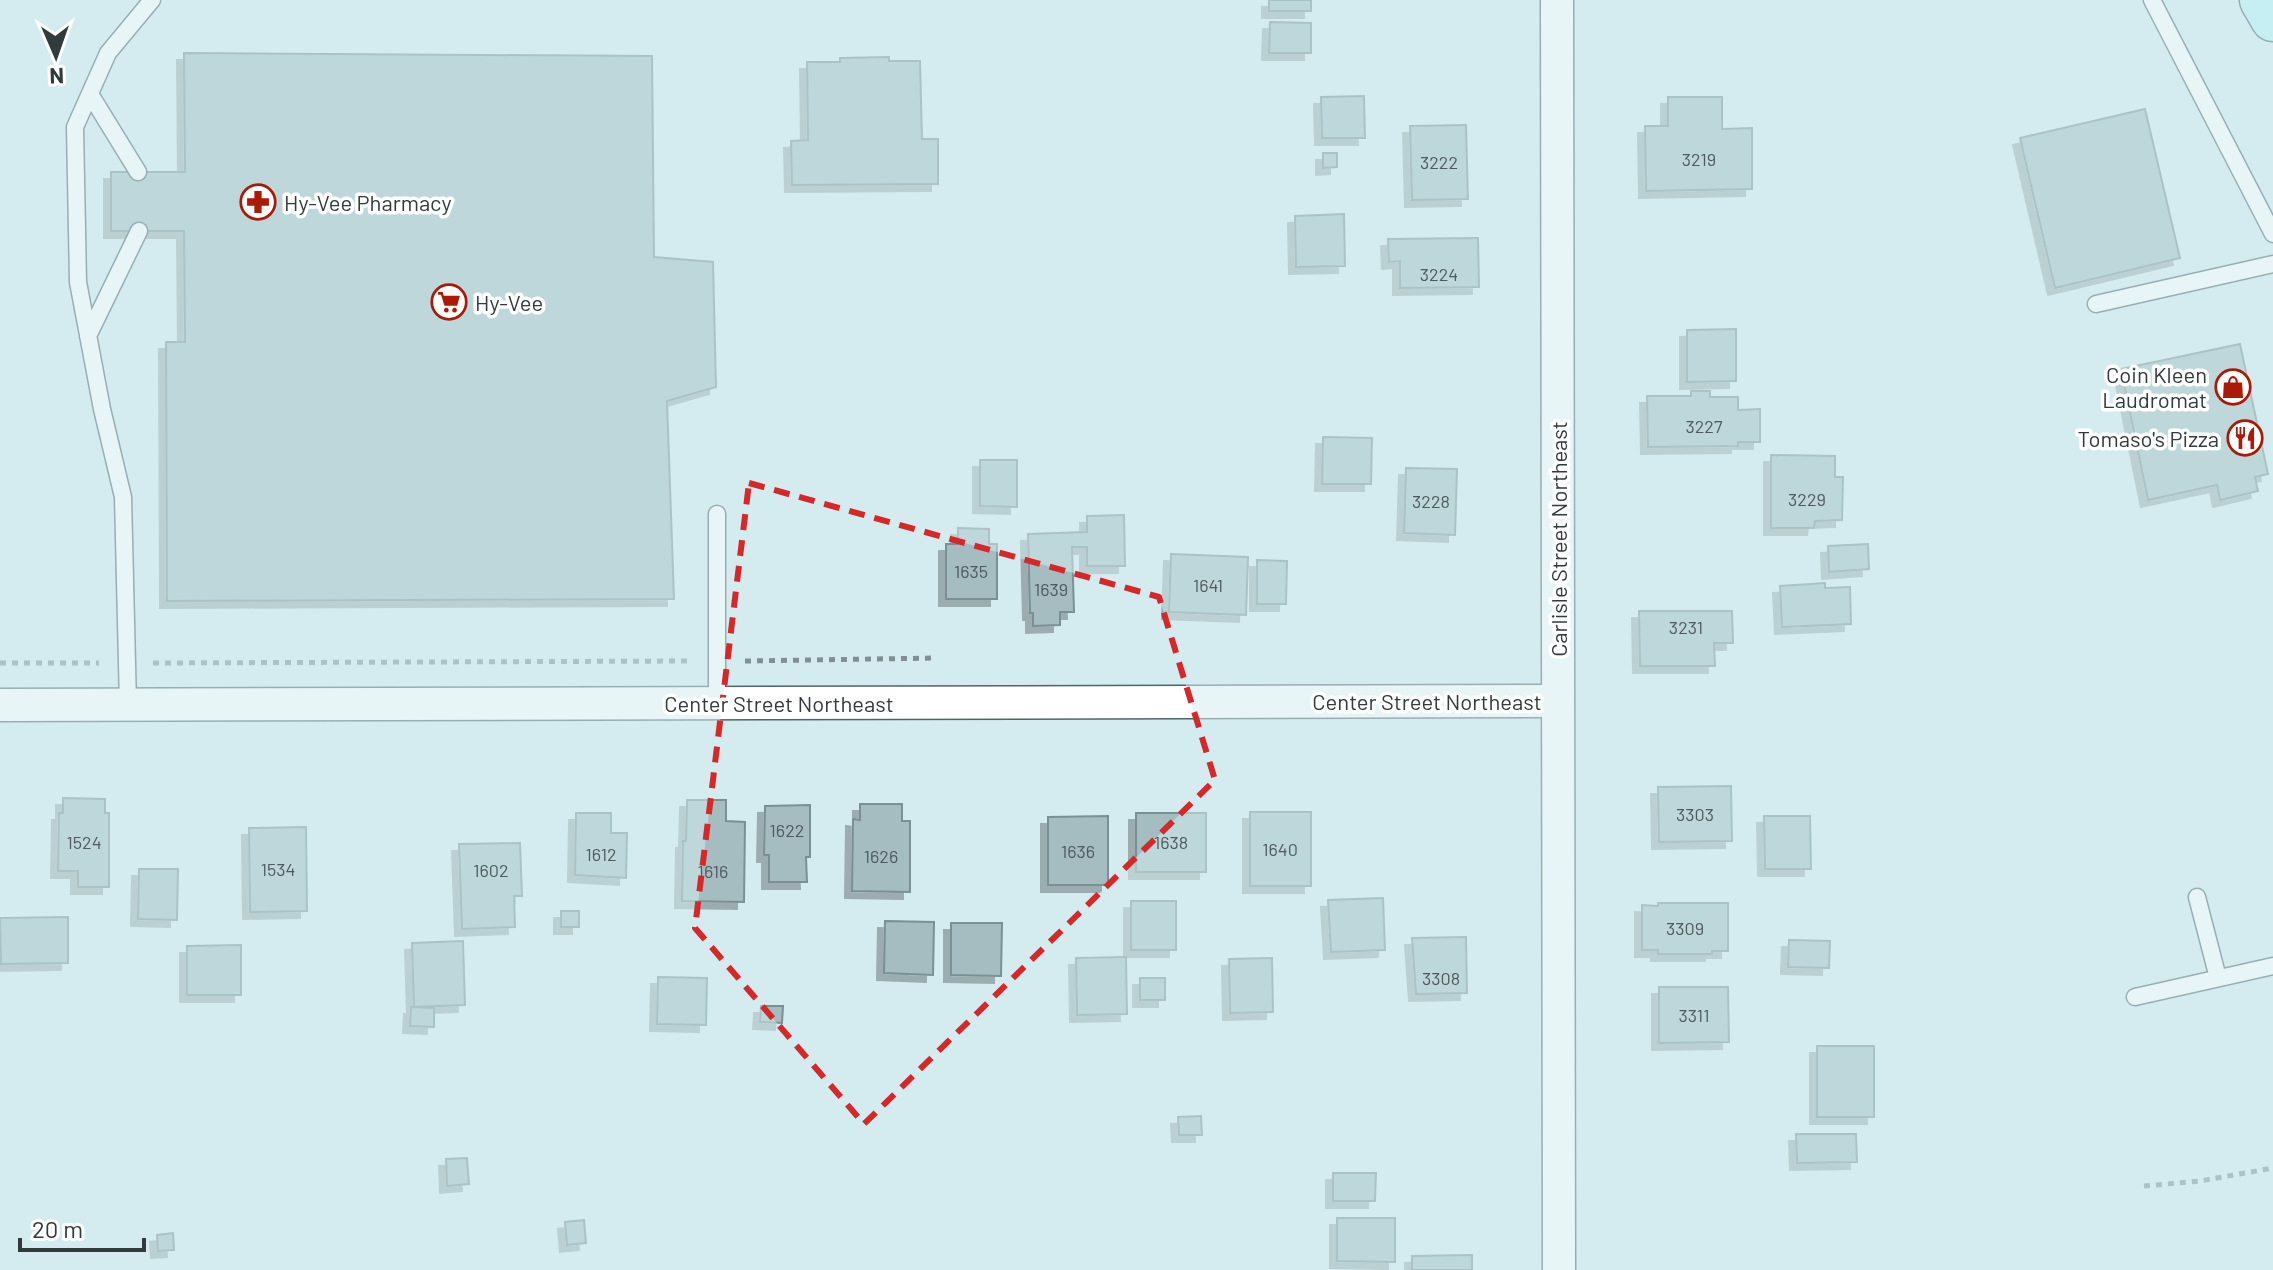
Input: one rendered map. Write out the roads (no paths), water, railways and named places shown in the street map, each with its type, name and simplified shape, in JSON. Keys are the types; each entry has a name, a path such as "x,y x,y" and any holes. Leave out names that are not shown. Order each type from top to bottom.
{"main road":[{"path":"2262,0 2273,19"}],"street":[{"name":"Carlisle Street Northeast","path":"1557,0 1559,1270"},
{"name":"Center Street Northeast","path":"0,705 1558,701"}],"lane":[{"path":"128,705 123,497 102,409 78,282 75,127 108,53 152,0"},
{"path":"2152,0 2273,234"},
{"path":"90,94 138,172"},
{"path":"88,336 139,231"},
{"path":"2096,304 2273,264"},
{"path":"717,514 717,703"},
{"path":"2197,897 2218,978"},
{"path":"2135,997 2273,966"}],"place":[{"name":"Hy-Vee Pharmacy","path":"258,202"},
{"name":"Hy-Vee","path":"449,302"},
{"name":"Coin Kleen Laudromat","path":"2233,387"},
{"name":"Tomaso's Pizza","path":"2245,438"}]}
